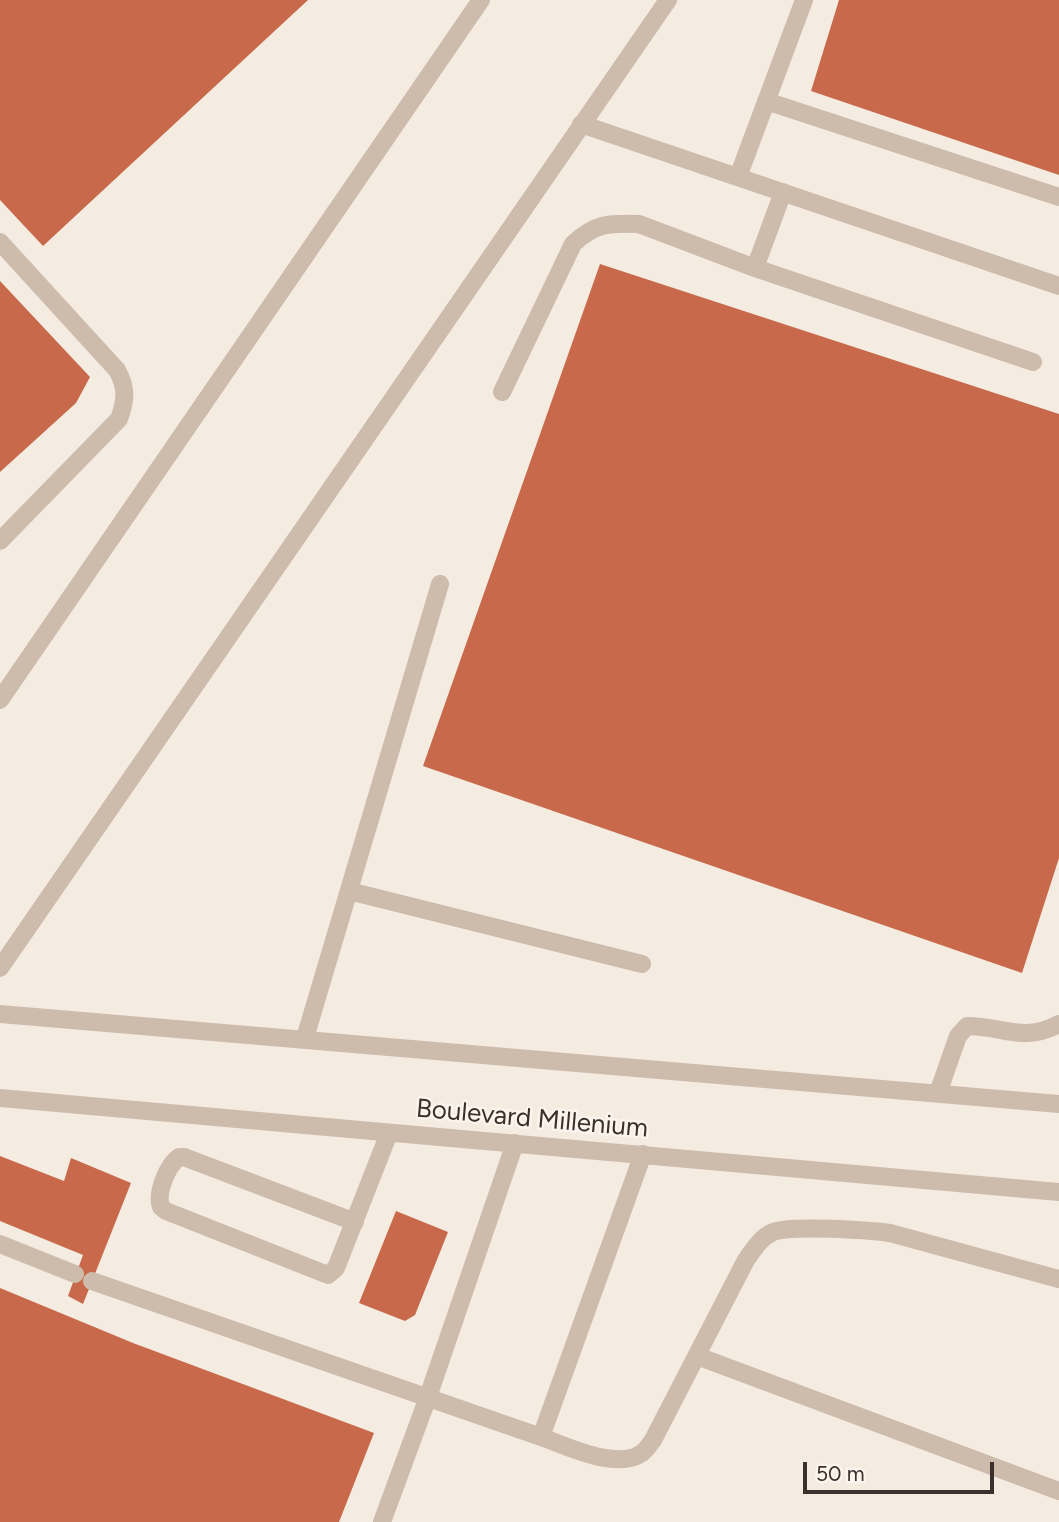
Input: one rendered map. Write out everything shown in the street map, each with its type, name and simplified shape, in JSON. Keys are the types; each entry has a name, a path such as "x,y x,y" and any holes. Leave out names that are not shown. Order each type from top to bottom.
{"street":[{"path":"0,700 481,0"},
{"path":"0,968 668,0"},
{"path":"738,177 804,0"},
{"path":"766,101 1059,197"},
{"path":"581,124 1059,285"},
{"path":"755,268 783,192"},
{"path":"502,393 573,244 587,231 601,225 639,224 755,268 1033,362"},
{"path":"0,242 117,370 126,392 119,419 0,541"},
{"path":"305,1038 440,584"},
{"path":"349,891 642,964"},
{"path":"0,1014 1059,1104"},
{"path":"938,1093 958,1036 967,1026 1017,1033 1043,1033 1059,1024"},
{"name":"Boulevard Millenium","path":"0,1098 1059,1192"},
{"path":"355,1222 184,1157 179,1157 172,1164 159,1195 161,1207 166,1211 328,1275 336,1268 355,1222 389,1133"},
{"path":"382,1522 515,1143"},
{"path":"541,1437 643,1154"},
{"path":"0,1244 84,1277 606,1459 627,1459 642,1452 653,1440 746,1260 760,1241 775,1231 854,1230 890,1233 1059,1279"},
{"path":"696,1356 1059,1491"}],"building":[{"path":"0,0 308,0 43,246 0,200"},
{"path":"839,0 1059,0 1059,175 811,91"},
{"path":"600,264 1059,414 1059,858 1022,973 423,766"},
{"path":"0,281 90,377 76,403 0,472"},
{"path":"0,1156 64,1181 71,1158 131,1183 83,1304 68,1296 83,1255 0,1221"},
{"path":"396,1211 448,1232 415,1315 405,1321 359,1303"},
{"path":"0,1288 133,1343 374,1433 339,1522 0,1522"}]}
